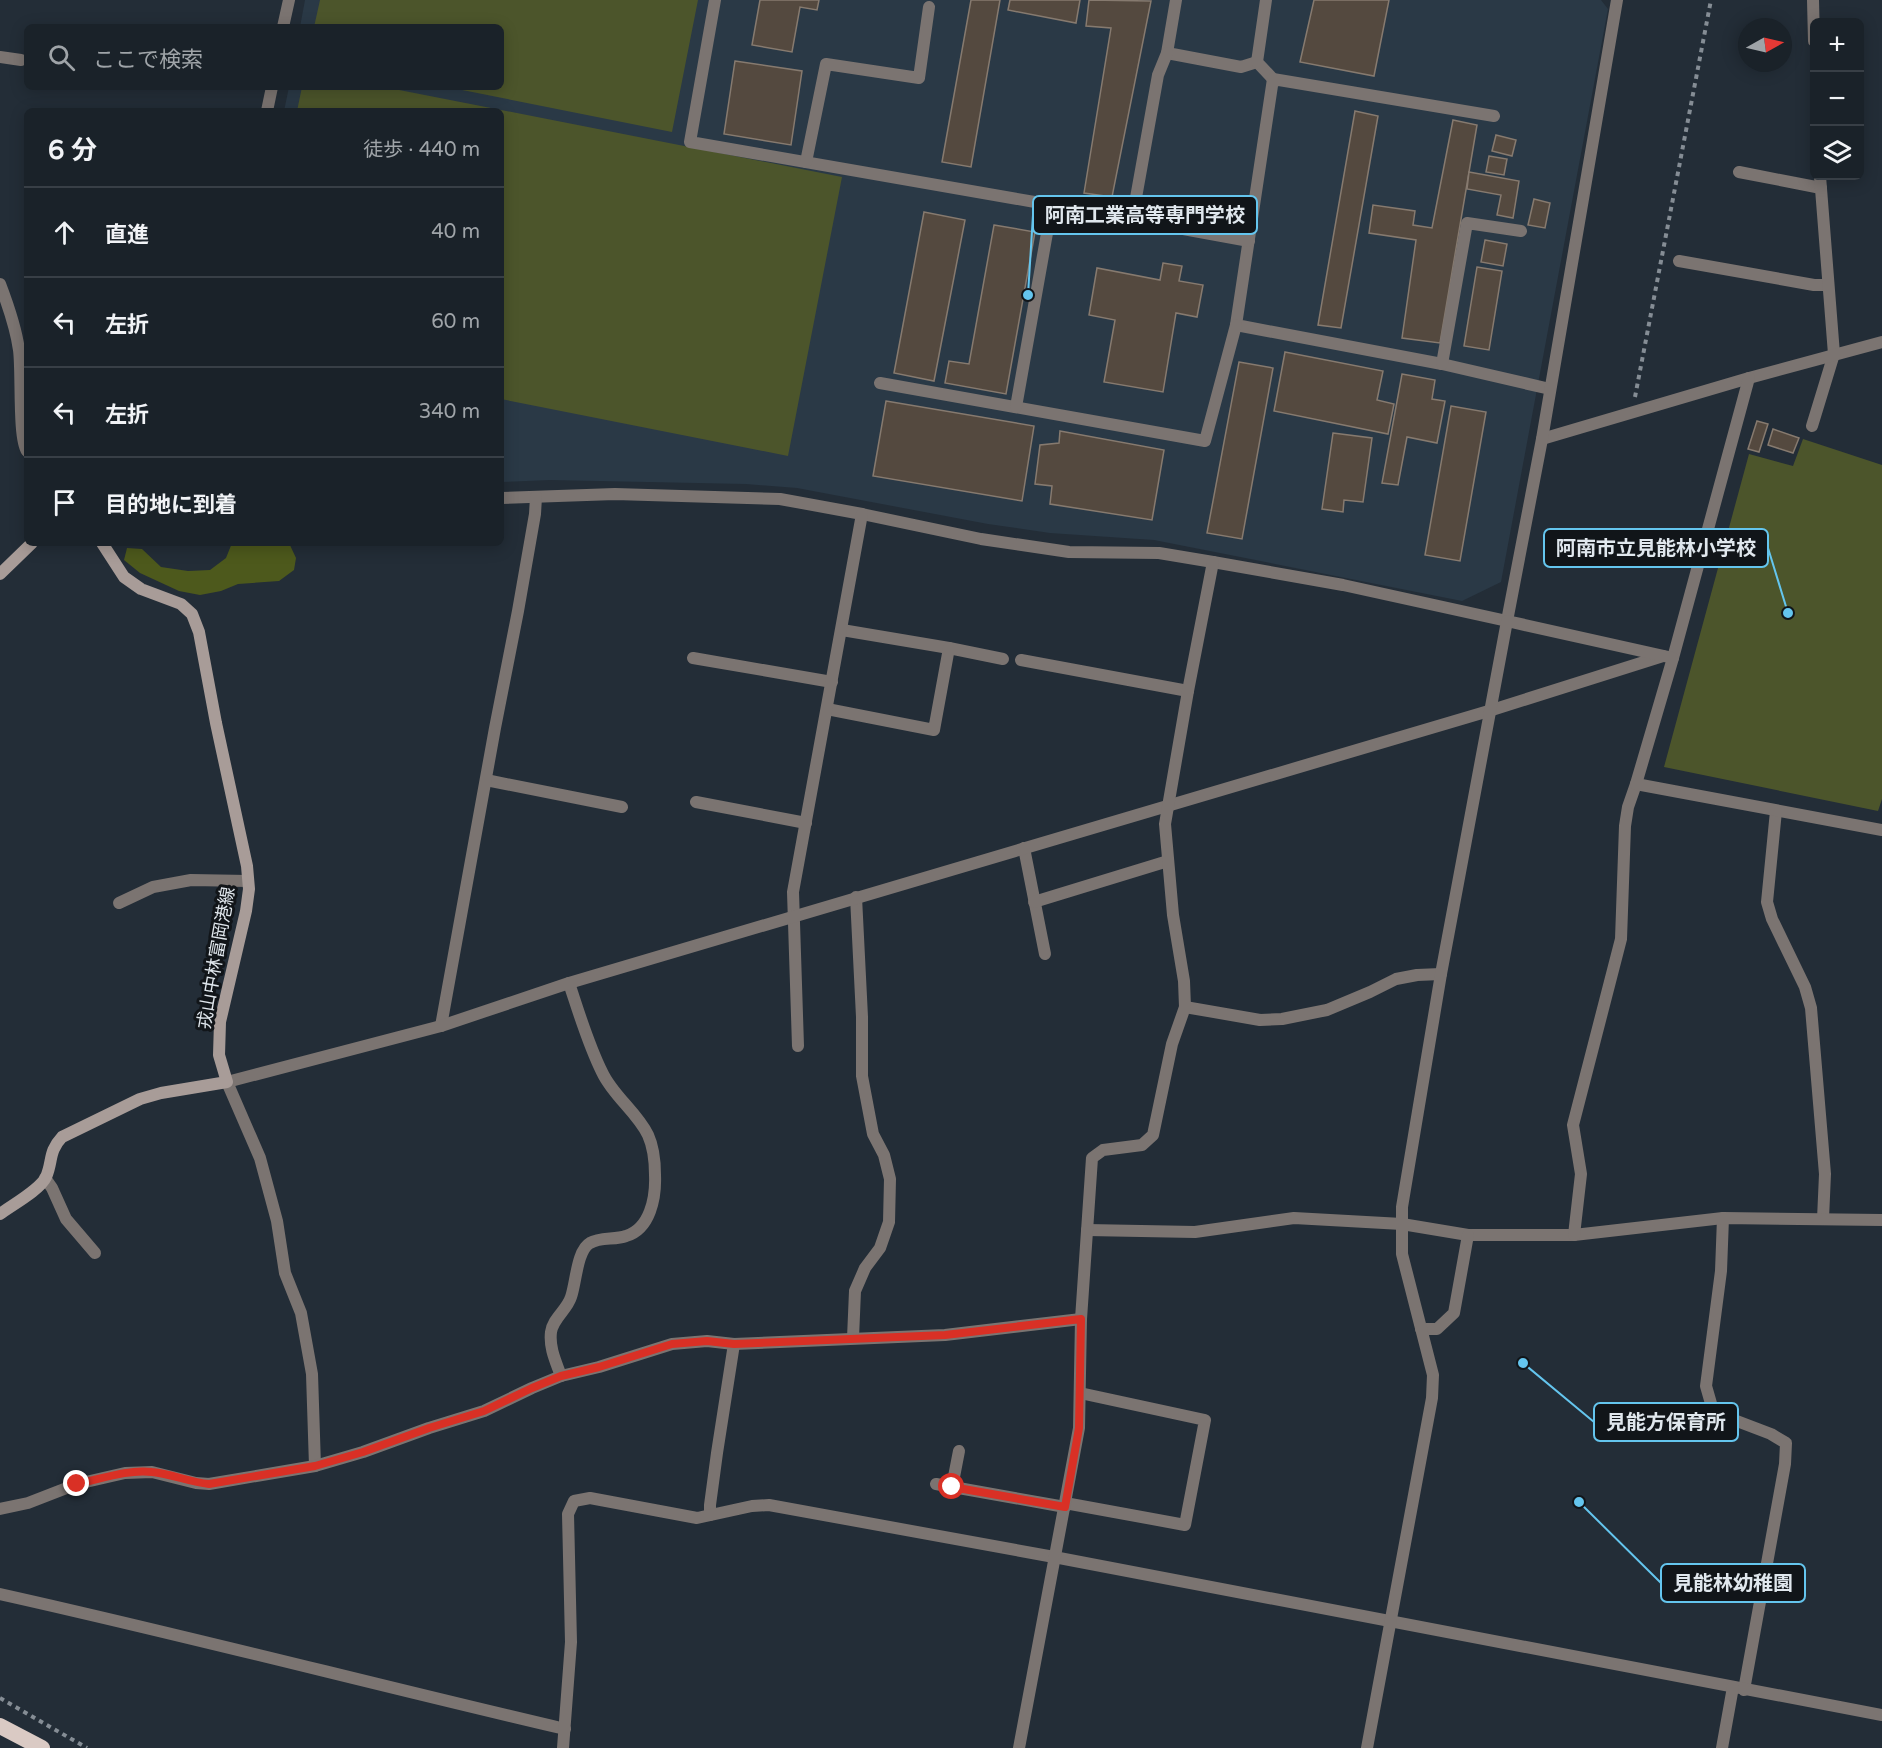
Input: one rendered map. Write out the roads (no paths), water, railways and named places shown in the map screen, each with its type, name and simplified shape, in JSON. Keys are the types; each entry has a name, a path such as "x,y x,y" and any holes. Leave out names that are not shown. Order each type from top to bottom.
{"highway":[{"path":"0,1726 42,1748"}],"main road":[{"path":"0,574 29,546"},
{"name":"戎山中林富岡港線","path":"104,546 124,577 141,589 181,604 192,614 200,632 216,723 247,866 248,881 246,911 220,1022 219,1055 227,1082"},
{"path":"0,1214 38,1186 45,1178 53,1146 62,1137 140,1099 161,1093 227,1082"}],"street":[{"path":"285,24 289,0"},
{"path":"715,0 690,142 1249,241"},
{"path":"1132,220 1158,75 1167,53 1176,0"},
{"path":"1257,62 1266,0"},
{"path":"1367,1748 1432,1398 1432,1375 1402,1254 1402,1207 1441,974 1542,439 1617,0"},
{"path":"1813,0 1814,18"},
{"path":"806,162 825,64 919,78 928,7"},
{"path":"1167,53 1241,67 1257,62"},
{"path":"0,57 21,60"},
{"path":"1257,62 1273,79 1494,116"},
{"path":"880,383 1205,441 1236,325 1273,79"},
{"path":"268,108 271,90"},
{"path":"1739,172 1821,182 1834,354 1812,426"},
{"path":"1016,407 1052,205"},
{"path":"1442,364 1467,223 1521,231"},
{"path":"1679,261 1814,285 1828,285"},
{"path":"0,284 19,348 24,446"},
{"path":"1236,325 1442,364 1550,388"},
{"path":"1542,439 1749,378 1882,342"},
{"path":"1574,1235 1581,1174 1573,1125 1621,939 1625,826 1628,807 1636,784 1668,657 1749,378"},
{"path":"504,498 615,494 780,499 981,539 1069,552 1159,553 1343,585 1668,657"},
{"path":"441,1026 520,600 536,497"},
{"path":"798,1046 793,892 862,514"},
{"path":"1019,1748 1079,1428 1081,1319 1092,1158 1103,1150 1143,1145 1154,1135 1172,1044 1185,1007 1184,981 1173,915 1165,824 1213,562"},
{"path":"842,630 1003,659"},
{"path":"827,709 934,730 949,648"},
{"path":"315,1466 312,1374 301,1313 285,1273 277,1221 260,1158 227,1082 441,1026 569,982 1668,657"},
{"path":"693,658 832,682"},
{"path":"1021,660 1188,692"},
{"path":"486,780 622,807"},
{"path":"1636,784 1882,830"},
{"path":"696,802 806,823"},
{"path":"1776,811 1767,902 1772,919 1805,987 1811,1008 1825,1174 1823,1219"},
{"path":"1024,848 1045,954"},
{"path":"1034,902 1168,861"},
{"path":"119,903 153,887 190,880 248,881"},
{"path":"853,1338 855,1292 865,1268 880,1248 890,1222 890,1179 884,1155 873,1134 862,1076 856,897"},
{"path":"1185,1007 1260,1020 1282,1019 1327,1010 1396,979 1441,974"},
{"path":"561,1376 551,1349 551,1331 571,1300 581,1251 590,1242 628,1236 644,1225 651,1211 655,1176 648,1136 603,1075 585,1032 569,982"},
{"path":"45,1178 66,1220 95,1253"},
{"path":"1087,1230 1195,1232 1294,1218 1402,1224 1468,1235 1574,1235 1723,1218 1882,1221"},
{"path":"1722,1748 1739,1689 1785,1464 1786,1443 1771,1434 1729,1418 1712,1407 1706,1386 1721,1271 1723,1218"},
{"path":"1421,1329 1437,1329 1454,1313 1468,1235"},
{"path":"0,1509 28,1503 77,1484 125,1473 152,1472 209,1484 315,1466 484,1411 561,1376 599,1367 672,1344 707,1341 734,1344 945,1335 1081,1319"},
{"path":"710,1515 734,1344"},
{"path":"936,1484 1185,1525 1205,1420 1080,1393"},
{"path":"952,1487 959,1450"},
{"path":"563,1748 571,1642 568,1514 573,1501 590,1498 697,1518 752,1506 769,1505 1882,1715"},
{"path":"0,1594 146,1626 377,1685 565,1729"}],"place":[{"name":"阿南工業高等専門学校","path":"1028,295"},
{"name":"阿南市立見能林小学校","path":"1788,613"},
{"name":"見能方保育所","path":"1523,1363"},
{"name":"見能林幼稚園","path":"1579,1502"}]}
